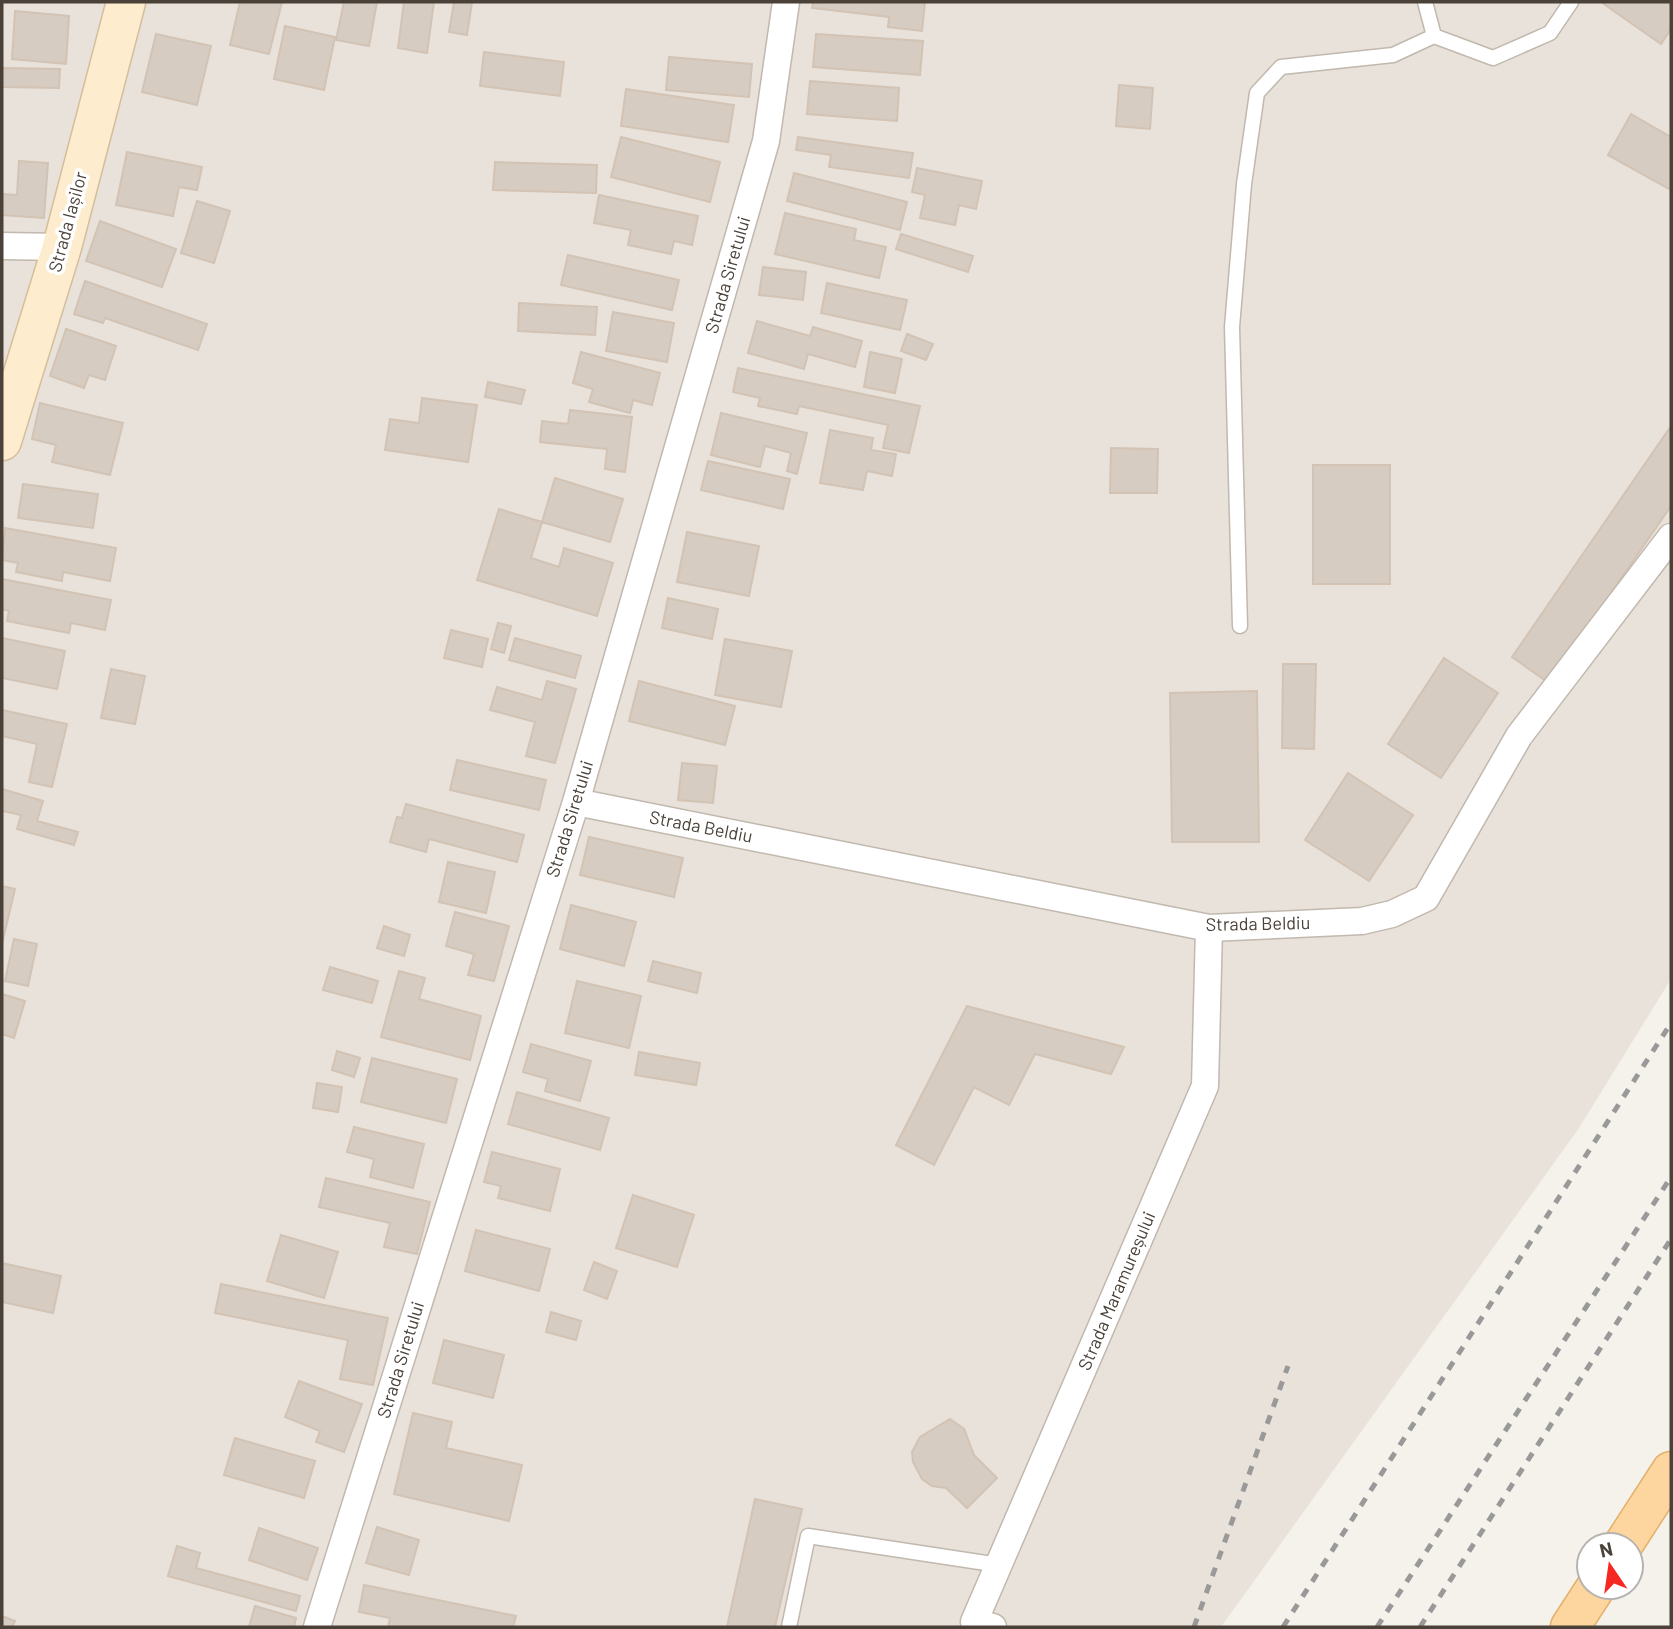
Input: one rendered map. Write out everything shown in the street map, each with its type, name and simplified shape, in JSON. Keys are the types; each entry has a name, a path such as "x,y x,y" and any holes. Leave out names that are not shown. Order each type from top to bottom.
{"main road":[{"path":"1632,1531 1671,1471"},
{"path":"1570,1627 1587,1601"}],"street":[{"name":"Strada Iașilor","path":"2,441 62,247 126,2"},
{"name":"Strada Siretului","path":"317,1627 576,802 766,141 786,2"},
{"path":"2,246 62,247"},
{"name":"Strada Beldiu","path":"576,802 1209,928 1362,921 1392,914 1426,898 1519,736 1671,537"},
{"name":"Strada Maramureșului","path":"979,1626 999,1565 1205,1086 1209,928"}],"lane":[{"path":"1425,2 1434,36"},
{"path":"1240,626 1232,327 1244,184 1257,93 1281,67 1393,55 1434,36 1493,58 1550,33 1571,2"},
{"path":"789,1627 808,1536 999,1565"}],"shaded area":[{"path":"2,2 1671,2 1671,979 1579,1128 1221,1627 2,1627"}],"building":[{"path":"240,2 282,2 269,54 230,45"},
{"path":"344,2 377,2 369,46 336,40"},
{"path":"404,2 434,2 427,53 398,48"},
{"path":"454,2 472,2 467,35 449,32"},
{"path":"813,2 925,2 922,31 888,27 889,17 812,8"},
{"path":"1601,2 1671,2 1671,29 1661,44"},
{"path":"15,11 69,16 66,64 12,59"},
{"path":"285,26 335,37 324,90 274,79"},
{"path":"156,34 211,46 197,105 142,92"},
{"path":"816,34 923,41 920,75 813,67"},
{"path":"484,52 564,62 560,96 480,86"},
{"path":"669,57 752,64 749,97 666,90"},
{"path":"2,68 60,69 59,88 2,87"},
{"path":"810,81 899,88 897,121 807,114"},
{"path":"1119,85 1153,88 1150,129 1116,126"},
{"path":"626,89 734,105 728,142 621,126"},
{"path":"1631,114 1671,137 1671,190 1608,155"},
{"path":"621,137 720,162 710,202 611,177"},
{"path":"798,137 913,153 909,178 829,167 831,155 796,150"},
{"path":"127,152 202,167 197,190 179,187 173,216 116,205"},
{"path":"19,161 48,163 44,218 2,215 2,194 17,195"},
{"path":"495,162 597,165 596,193 493,190"},
{"path":"917,168 982,181 976,209 959,205 955,225 920,218 925,195 912,192"},
{"path":"794,173 907,202 900,230 787,201"},
{"path":"599,195 698,216 692,245 674,241 671,254 628,245 631,230 594,223"},
{"path":"197,201 230,211 214,263 181,253"},
{"path":"785,213 856,229 854,240 886,247 879,278 775,254"},
{"path":"100,221 176,249 162,287 86,261"},
{"path":"901,234 973,256 968,272 896,249"},
{"path":"568,255 679,280 672,310 561,285"},
{"path":"763,267 806,272 803,300 759,295"},
{"path":"85,281 207,324 198,350 105,318 103,323 74,314"},
{"path":"827,283 907,300 900,330 821,313"},
{"path":"519,303 597,307 595,335 518,331"},
{"path":"613,312 674,323 667,362 606,351"},
{"path":"757,321 810,336 813,327 862,341 855,367 808,354 804,369 748,353"},
{"path":"66,329 116,346 105,380 89,375 84,388 50,376"},
{"path":"907,334 933,344 926,360 901,351"},
{"path":"581,352 660,373 652,405 633,400 630,413 589,402 593,389 573,383"},
{"path":"870,352 902,359 895,393 864,387"},
{"path":"738,368 920,406 909,453 883,448 888,425 799,406 797,414 758,406 760,398 733,392"},
{"path":"488,382 525,390 521,404 485,397"},
{"path":"422,398 477,405 468,462 385,450 390,419 419,423"},
{"path":"40,403 123,423 110,475 52,462 56,445 32,439"},
{"path":"570,410 632,417 625,472 605,469 607,449 540,442 542,421 568,424"},
{"path":"721,413 807,433 797,474 787,471 791,453 765,446 760,467 711,455"},
{"path":"1671,426 1671,506 1549,683 1512,657"},
{"path":"830,430 873,438 871,450 896,454 892,476 867,471 863,490 820,483"},
{"path":"1111,448 1158,449 1157,493 1110,493"},
{"path":"708,461 790,479 783,509 701,490"},
{"path":"1313,465 1390,465 1390,584 1313,584"},
{"path":"555,478 623,499 610,542 542,522"},
{"path":"23,484 98,494 93,528 18,518"},
{"path":"499,509 542,522 531,558 559,567 564,548 613,563 597,616 477,580"},
{"path":"5,528 116,548 110,581 63,572 62,581 16,572 18,563 2,560"},
{"path":"687,532 759,546 749,596 677,582"},
{"path":"2,579 111,600 105,630 71,623 69,633 7,621 9,611 2,609"},
{"path":"668,598 718,609 712,639 662,628"},
{"path":"498,623 511,626 504,653 491,649"},
{"path":"451,630 488,639 482,667 444,658"},
{"path":"2,638 65,651 57,689 2,678"},
{"path":"515,638 581,656 575,678 509,660"},
{"path":"725,639 792,651 781,707 715,695"},
{"path":"1444,658 1498,693 1441,778 1388,744"},
{"path":"1283,664 1316,664 1314,749 1282,748"},
{"path":"111,669 145,676 135,724 101,718"},
{"path":"547,681 576,689 555,763 526,756 535,722 490,710 497,687 542,700"},
{"path":"639,681 735,706 725,745 629,721"},
{"path":"1257,691 1259,842 1172,842 1170,693"},
{"path":"2,710 67,724 52,787 29,782 37,744 2,736"},
{"path":"457,760 546,780 539,810 450,790"},
{"path":"682,763 717,766 713,803 678,800"},
{"path":"1348,773 1413,815 1369,881 1305,840"},
{"path":"2,789 43,801 37,821 78,832 74,845 17,829 21,815 2,811"},
{"path":"406,804 524,835 517,862 429,839 426,852 390,842 397,817 402,818"},
{"path":"589,837 683,858 674,897 580,875"},
{"path":"448,862 495,872 486,913 439,902"},
{"path":"2,886 15,889 2,944"},
{"path":"571,905 636,922 624,966 560,949"},
{"path":"455,912 509,926 494,981 468,975 474,954 446,946"},
{"path":"384,926 410,935 404,956 377,948"},
{"path":"14,939 37,944 28,986 5,981"},
{"path":"653,961 701,973 697,993 648,981"},
{"path":"330,967 378,981 372,1003 323,990"},
{"path":"399,971 425,978 419,999 481,1016 470,1060 381,1037"},
{"path":"577,981 641,996 629,1048 565,1033"},
{"path":"2,994 25,1001 14,1038 2,1034"},
{"path":"967,1006 1124,1047 1111,1074 1035,1054 1009,1105 974,1087 934,1165 896,1145"},
{"path":"531,1044 591,1061 580,1101 545,1091 548,1079 523,1072"},
{"path":"337,1051 360,1058 354,1077 332,1070"},
{"path":"639,1052 700,1063 696,1085 635,1075"},
{"path":"372,1058 457,1079 446,1123 361,1102"},
{"path":"317,1083 342,1087 338,1112 313,1108"},
{"path":"517,1092 609,1118 600,1150 508,1124"},
{"path":"354,1127 424,1144 413,1188 370,1177 374,1159 347,1152"},
{"path":"492,1152 560,1169 550,1211 498,1198 501,1186 484,1182"},
{"path":"326,1178 430,1202 417,1254 384,1247 390,1223 319,1207"},
{"path":"633,1195 694,1215 677,1267 616,1248"},
{"path":"476,1230 550,1249 539,1291 465,1271"},
{"path":"281,1235 338,1252 324,1298 267,1281"},
{"path":"594,1262 617,1271 607,1299 584,1290"},
{"path":"2,1263 61,1276 53,1313 2,1302"},
{"path":"221,1284 388,1318 373,1385 340,1379 348,1340 215,1313"},
{"path":"551,1312 581,1321 576,1340 546,1332"},
{"path":"444,1340 504,1355 493,1398 433,1383"},
{"path":"299,1381 362,1404 344,1452 316,1442 320,1431 285,1417"},
{"path":"413,1413 452,1422 446,1448 522,1465 509,1521 394,1494"},
{"path":"950,1419 964,1429 974,1455 997,1478 967,1508 946,1488 932,1486 922,1479 913,1462 912,1452 920,1437"},
{"path":"235,1438 315,1461 304,1498 224,1475"},
{"path":"755,1499 802,1509 775,1627 727,1627"},
{"path":"377,1527 419,1540 409,1575 366,1563"},
{"path":"259,1528 318,1548 307,1580 249,1560"},
{"path":"177,1546 200,1553 196,1568 300,1596 296,1611 168,1576"},
{"path":"364,1585 516,1616 513,1627 388,1627 390,1618 359,1612"},
{"path":"255,1606 296,1618 294,1627 249,1627"},
{"path":"2,1616 15,1621 12,1627 2,1627"}],"railway":[{"path":"1283,1627 1671,1023"},
{"path":"1377,1627 1671,1177"},
{"path":"1420,1627 1671,1239"},
{"path":"1194,1627 1288,1366"}]}
